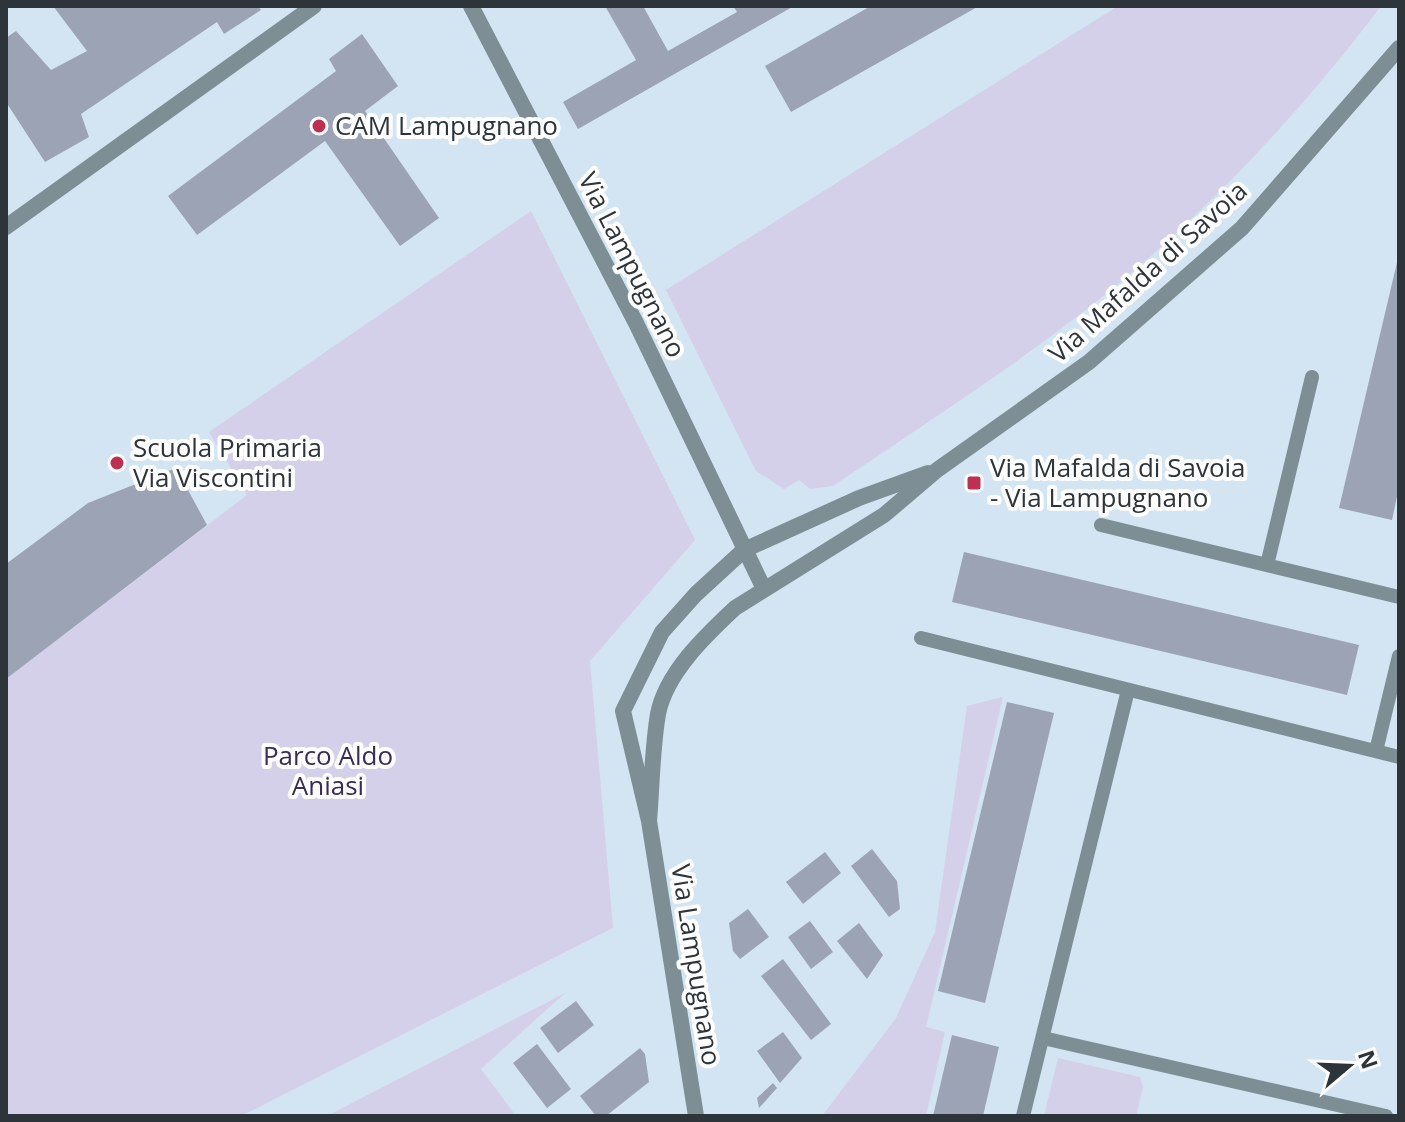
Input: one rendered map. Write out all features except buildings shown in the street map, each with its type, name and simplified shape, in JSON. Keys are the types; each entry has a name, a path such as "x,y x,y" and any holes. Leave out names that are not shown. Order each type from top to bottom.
{"street":[{"path":"6,227 314,6"},
{"name":"Via Lampugnano","path":"471,6 636,323 764,589 717,625 692,652 674,680 659,712 649,821"},
{"name":"Via Mafalda di Savoia","path":"764,589 884,515 937,470 1089,362 1242,228 1399,48"},
{"name":"Via Mafalda di Savoia","path":"744,550 859,498 937,470"},
{"name":"Via Lampugnano","path":"696,1116 649,821 623,711 662,632 696,594 744,550"}],"lane":[{"path":"1267,565 1312,377"},
{"path":"1101,525 1399,597"},
{"path":"921,638 1399,757"},
{"path":"1376,751 1399,656"},
{"path":"1023,1116 1128,690"},
{"path":"1043,1038 1386,1116"}],"green space":[{"path":"1118,6 1381,6 1294,113 1231,181 1129,275 1058,331 833,486 810,489 799,480 784,489 756,471 666,290"},
{"name":"Parco Aldo Aniasi","path":"531,211 695,540 590,661 613,928 241,1116 6,1116 6,679 247,495 209,432"},
{"path":"1003,697 926,1027 945,1032 926,1116 822,1116 896,1018 935,932 967,706"},
{"path":"565,993 481,1069 516,1116 327,1116"},
{"path":"1058,1058 1140,1077 1143,1087 1136,1116 1044,1116"}],"place":[{"name":"CAM Lampugnano","path":"319,126"},
{"name":"Scuola Primaria Via Viscontini","path":"117,463"},
{"name":"Via Mafalda di Savoia - Via Lampugnano","path":"974,483"}]}
